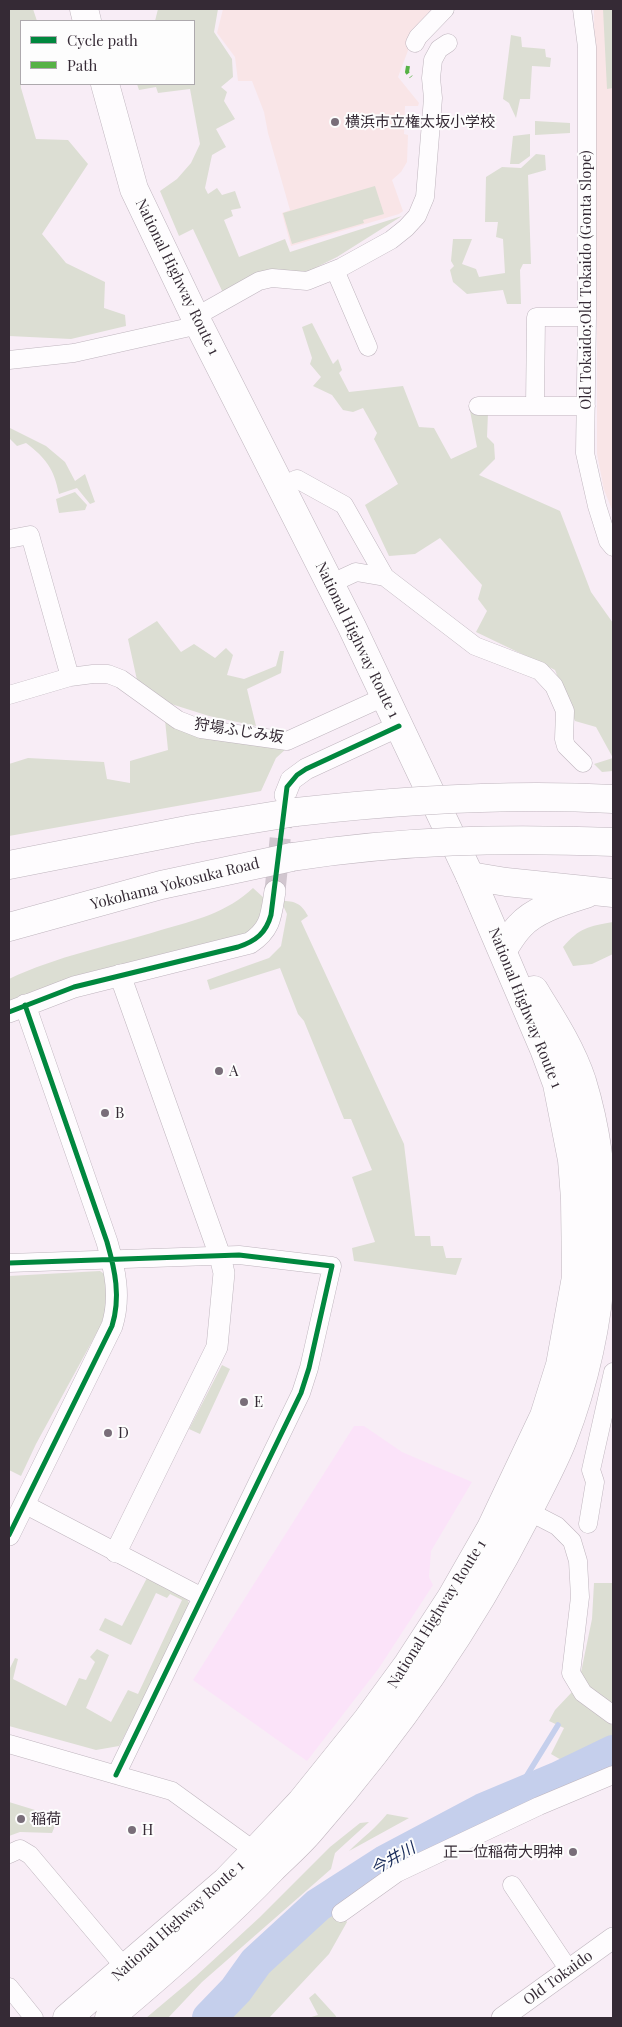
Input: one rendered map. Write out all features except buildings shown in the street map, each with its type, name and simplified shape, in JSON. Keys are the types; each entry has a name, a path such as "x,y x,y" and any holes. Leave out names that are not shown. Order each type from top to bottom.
{"highway":[{"name":"National Highway Route 1","path":"66,2018 126,1969 226,1880 308,1834 407,1710 500,1567 563,1440 592,1337 604,1221 602,1185 591,1118 581,1079 562,1033 499,935 399,726 374,702 330,584 197,321 134,188 105,85"},
{"path":"9,865 192,829 291,803 512,796 613,799"},
{"name":"Yokohama Yokosuka Road","path":"9,927 161,885 292,857 385,845 443,841 532,839 613,842"},
{"path":"9,872 62,856"},
{"path":"470,876 506,882 603,892"},
{"path":"499,935 564,901 603,892"},
{"path":"9,937 76,909"},
{"name":"National Highway Route 1","path":"109,2018 238,1904 301,1802 373,1712 444,1609 491,1528 544,1416 560,1365 597,1279"}],"street":[{"path":"415,43 418,37 445,9"},
{"name":"Old Tokaido;Old Tokaido (Gonta Slope)","path":"582,9 587,47 585,453 597,506 608,542 613,547"},
{"path":"9,360 74,353 197,321 259,281 272,278 307,281 368,254 390,240 406,228 417,216 425,197 428,94 433,60 439,49 448,43"},
{"path":"335,270 368,347"},
{"path":"535,406 536,317 587,317"},
{"path":"478,406 586,406"},
{"path":"280,486 297,479 344,505 385,577 475,646 540,672 554,686 565,711 564,739 566,746 582,763"},
{"path":"9,539 30,536 70,677"},
{"path":"330,584 356,572 385,577"},
{"name":"狩場ふじみ坂","path":"9,695 70,677 108,674 121,678 178,720 201,729 288,740 374,702"},
{"path":"291,803 291,780 306,769 399,726"},
{"path":"9,1535 112,1326 117,1309 117,1289 112,1261 17,1008 74,987 250,943 261,935 268,926 275,891"},
{"path":"116,1552 217,1347 224,1273 220,1256 120,975"},
{"path":"9,1263 112,1261 239,1255 332,1266 309,1368 301,1393 116,1775"},
{"path":"588,1524 595,1482 591,1470 613,1372"},
{"path":"24,1504 202,1597"},
{"path":"528,1511 557,1526 572,1541 578,1561 580,1597 571,1673 583,1693 613,1715"},
{"path":"9,1744 172,1791 265,1859"},
{"path":"341,1913 397,1873 539,1806 613,1775"},
{"path":"9,1854 20,1849 30,1855 142,1990"},
{"path":"512,1885 569,1970"},
{"name":"Old Tokaido","path":"502,2018 613,1938"},
{"path":"9,1987 34,2018"}],"shaded area":[{"path":"9,9 33,9 37,20 20,20 20,85 36,139 68,140 88,164 42,234 66,263 105,282 104,308 125,315 126,326 71,339 9,336"},
{"path":"158,9 218,9 214,32 232,59 233,77 221,87 227,92 224,101 235,119 216,129 226,147 212,155 205,188 208,194 217,188 222,195 235,191 241,208 231,210 233,216 224,220 239,257 285,239 290,252 402,216 337,257 299,276 224,295 193,229 179,236 160,191 177,179 191,163 200,144 190,89 158,93 156,87 139,90 137,85 195,85 195,20 155,20"},
{"name":"横浜市立権太坂小学校","path":"223,9 432,9 418,24 398,77 419,103 418,106 405,106 404,134 408,135 407,162 401,172 392,180 403,211 399,214 291,246 282,213 290,210 268,133 264,112 252,81 238,81 235,57 217,33"},
{"path":"594,9 613,9 613,512 604,490 597,454"},
{"path":"603,9 613,9 613,88 607,89"},
{"path":"511,35 521,37 522,47 545,49 546,57 551,58 550,67 532,66 530,99 520,99 516,118 509,103 503,99"},
{"path":"535,121 570,123 570,133 535,135"},
{"path":"530,134 530,156 519,164 510,164 513,136"},
{"path":"536,154 545,155 546,170 528,175 531,264 523,264 520,270 521,304 507,304 503,290 467,294 453,282 450,270 454,266 451,261 453,239 472,239 462,264 476,269 479,277 505,273 503,239 496,237 498,222 485,222 486,177 502,167 521,168"},
{"path":"375,186 384,214 363,220 364,223 292,244 283,213"},
{"path":"312,323 333,364 338,359 342,370 339,373 349,392 403,386 419,427 434,428 451,459 477,447 470,411 488,413 487,437 494,444 495,459 479,475 560,511 591,592 613,623 613,758 596,727 575,721 555,670 476,632 487,611 478,599 482,585 440,538 415,554 389,556 365,505 398,484 374,439 377,433 363,408 353,412 343,410 332,395 313,386 321,377 310,364 312,358 302,327"},
{"path":"10,428 46,446 65,462 75,481 85,474 95,502 90,504 77,488 59,494 52,471 44,459 26,443 17,446 9,438"},
{"path":"75,492 87,505 85,510 59,513 56,499"},
{"path":"157,621 181,652 194,644 215,658 226,648 233,655 227,675 244,679 276,666 280,651 284,651 281,673 247,689 256,726 209,716 168,703 137,680 128,639"},
{"path":"165,720 287,748 276,758 261,791 9,836 9,764 28,758 104,762 107,779 130,783 130,761 168,750"},
{"path":"613,758 613,771 602,772 594,764"},
{"path":"253,888 264,898 263,920 253,931 9,1004 9,979 46,964 210,915 233,903"},
{"path":"281,901 297,904 303,908 308,916 301,921 404,1144 415,1236 430,1236 431,1246 443,1246 446,1258 462,1258 456,1275 354,1261 352,1248 375,1242 352,1177 372,1170 351,1119 344,1119 280,968 210,990 207,980 269,958 281,946 287,914"},
{"path":"613,922 613,954 592,964 573,966 563,947 574,936 585,929"},
{"path":"100,1271 106,1275 109,1301 101,1325 36,1444 21,1476 9,1470 9,1276"},
{"path":"222,1365 230,1369 200,1434 189,1429"},
{"path":"354,1426 364,1426 402,1452 472,1482 431,1551 429,1577 433,1585 379,1668 307,1761 193,1680"},
{"path":"148,1576 186,1596 191,1608 119,1746 96,1750 9,1726 9,1670 15,1658 18,1659 13,1679 66,1706 79,1678 86,1680 95,1662 90,1657 97,1649 109,1655 86,1708 111,1722 128,1690 138,1694 182,1600 170,1594 167,1598 156,1593 131,1645 99,1630 105,1618 122,1626"},
{"path":"594,1583 613,1583 613,1708 587,1689 580,1677 592,1619"},
{"path":"572,1692 576,1698 613,1726 613,1736 563,1761 551,1754 564,1728 549,1721 555,1710"},
{"path":"9,1802 48,1814 49,1811 59,1816 52,1833 20,1832 9,1836"},
{"path":"387,1814 409,1818 349,1851 374,1828"},
{"path":"369,1822 335,1853 331,1869 202,1982 168,2018 146,2018 196,1976 260,1917 330,1847 360,1823"},
{"path":"336,1906 347,1922 329,1954 269,2018 225,2018 298,1940"},
{"path":"315,1993 337,2018 308,2018 318,2015 309,1998"}],"waterway":[{"path":"513,1798 558,1725"},
{"name":"今井川","path":"209,2018 236,1990 256,1962 318,1905 385,1862 483,1810 557,1779 613,1752"}],"tunnel":[{"path":"275,891 284,800"}],"marked path":[{"path":"408,66 407,72 411,77"}],"cycle path":[{"path":"9,1012 74,987 238,947 255,939 266,927 271,915 287,787 297,775 306,769 399,726"},
{"path":"9,1535 112,1326 116,1305 116,1284 107,1242 25,1005"},
{"path":"9,1263 239,1255 332,1266 309,1368 301,1393 116,1775"}],"place":[{"name":"横浜市立権太坂小学校","path":"335,122"},
{"name":"A","path":"219,1071"},
{"name":"B","path":"105,1113"},
{"name":"E","path":"244,1402"},
{"name":"D","path":"108,1433"},
{"name":"稲荷","path":"21,1819"},
{"name":"H","path":"132,1830"},
{"name":"正一位稲荷大明神","path":"573,1852"}]}
